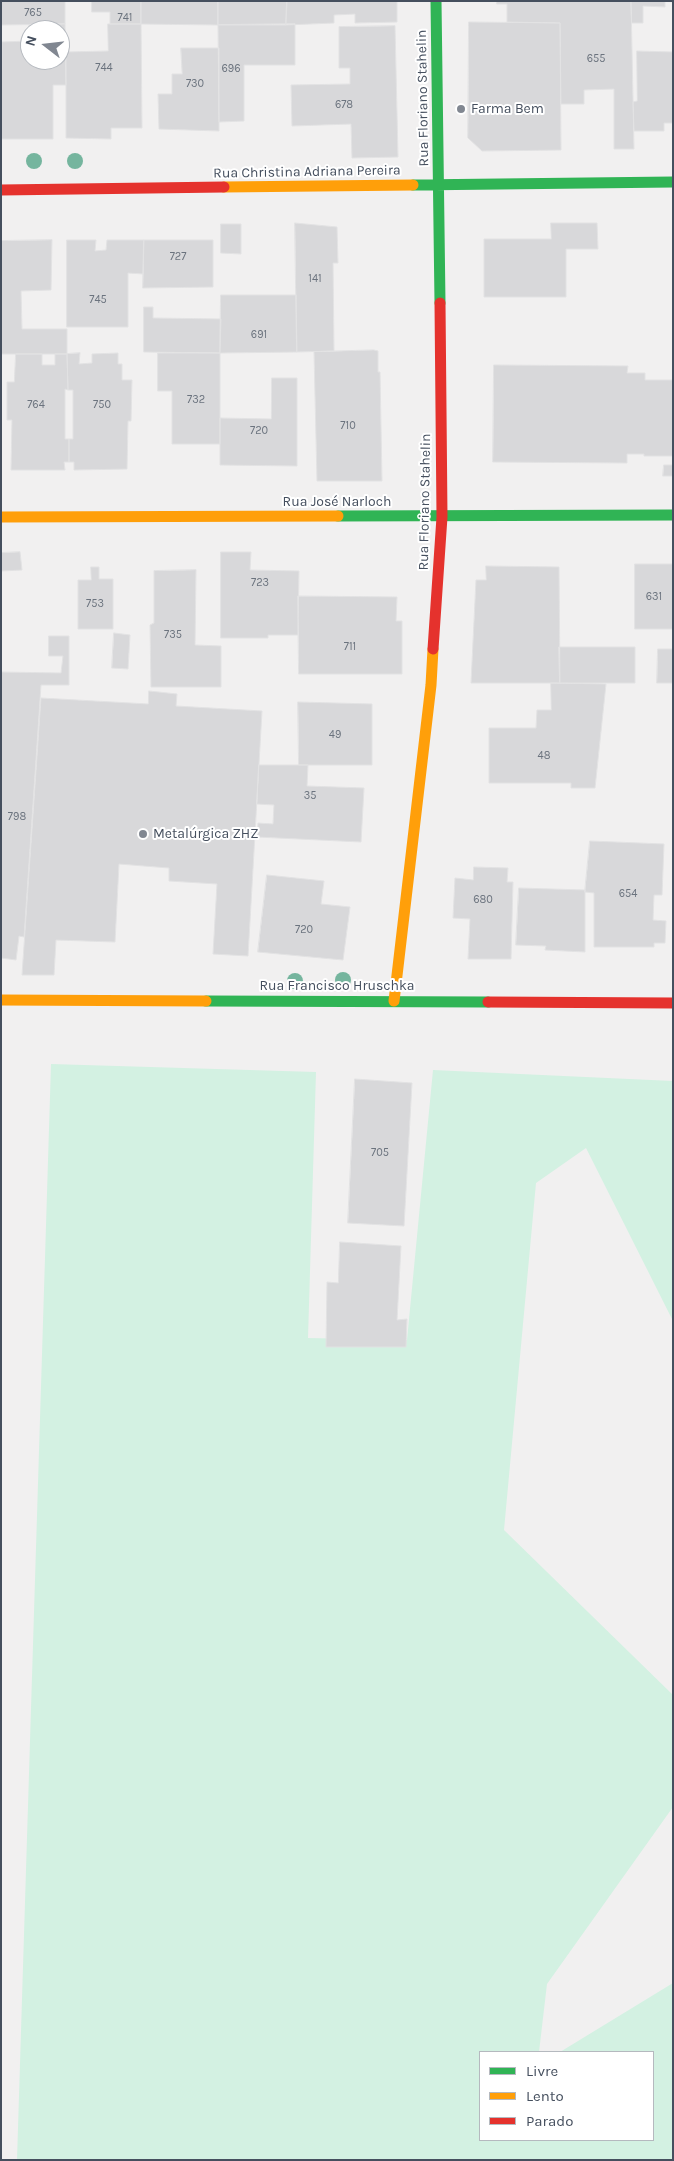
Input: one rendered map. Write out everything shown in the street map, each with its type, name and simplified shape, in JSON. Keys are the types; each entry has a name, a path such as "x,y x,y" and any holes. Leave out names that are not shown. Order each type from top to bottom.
{"street":[{"name":"Rua Floriano Stahelin","path":"394,1001 431,684 442,517 436,1"},
{"name":"Rua Christina Adriana Pereira","path":"1,190 673,182"},
{"name":"Rua José Narloch","path":"1,517 673,515"},
{"name":"Rua Francisco Hruschka","path":"1,1000 673,1003"}],"green space":[{"path":"51,1064 316,1072 308,1338 407,1340 433,1070 673,1081 673,1321 586,1148 536,1183 504,1530 673,1695 673,1807 547,1984 539,2051 479,2051 479,2141 654,2141 654,2051 562,2051 673,1983 673,2160 17,2160"}],"building":[{"path":"1,1 65,1 65,20 20,20 20,25 1,25"},
{"path":"92,1 141,1 141,24 110,24 110,12 92,12"},
{"path":"141,1 218,1 218,25 141,24"},
{"path":"218,1 287,1 286,25 218,25"},
{"path":"287,1 397,1 397,22 355,23 355,14 334,15 334,23 286,25"},
{"path":"497,1 631,1 634,149 614,149 614,89 584,90 584,104 561,104 560,23 507,22 507,4 497,4"},
{"path":"631,1 665,1 665,7 643,6 643,23 632,23"},
{"path":"469,22 560,23 561,150 482,151 468,138"},
{"path":"108,24 141,24 142,128 111,128 111,139 66,138 66,70 70,70 70,52 108,51"},
{"path":"295,24 295,65 244,65 244,121 219,122 218,25"},
{"path":"395,26 398,157 352,158 351,124 292,126 291,85 350,84 350,68 339,68 339,27"},
{"path":"20,41 20,70 66,70 66,85 53,85 53,139 1,139 2,42"},
{"path":"181,48 219,48 219,131 159,129 158,94 172,94 172,74 182,74"},
{"path":"637,51 673,52 673,123 664,123 664,131 634,131 633,102 637,101"},
{"path":"295,223 337,227 338,263 333,263 334,351 297,352"},
{"path":"551,223 597,223 598,249 566,249 566,297 484,297 484,239 551,239"},
{"path":"221,224 241,224 241,254 221,253"},
{"path":"52,240 51,290 21,291 22,329 67,329 67,354 1,354 1,241"},
{"path":"67,240 96,240 95,251 106,250 107,240 144,240 143,274 128,273 128,327 67,327"},
{"path":"144,240 213,240 213,287 143,288"},
{"path":"221,295 296,295 297,352 220,353"},
{"path":"144,307 153,307 153,318 221,319 220,353 144,352"},
{"path":"378,351 378,372 380,372 382,481 317,481 314,352"},
{"path":"80,353 79,364 92,363 92,354 118,353 118,364 122,364 122,380 132,380 131,421 128,421 127,469 74,470 74,462 69,462 69,439 73,439 73,390 68,390 67,354"},
{"path":"158,353 220,353 220,444 172,444 172,391 158,391"},
{"path":"16,354 42,354 42,365 55,365 55,354 67,354 68,390 65,389 65,439 69,439 69,462 64,462 65,470 11,470 12,420 7,420 7,382 14,382"},
{"path":"494,365 628,366 627,373 645,373 645,380 673,380 673,456 627,454 627,463 493,462"},
{"path":"272,378 297,378 297,466 220,465 220,418 271,419"},
{"path":"664,465 673,465 673,476 663,476"},
{"path":"20,552 22,570 1,571 1,553"},
{"path":"221,552 251,552 250,570 299,571 298,635 268,635 268,638 221,638"},
{"path":"635,564 673,564 673,629 635,629"},
{"path":"486,566 559,567 560,683 471,683 476,580 486,580"},
{"path":"91,567 99,567 99,579 113,579 113,629 78,629 78,580 91,580"},
{"path":"196,570 195,645 221,646 221,687 151,687 150,625 154,623 154,571"},
{"path":"298,596 397,597 396,621 402,621 402,674 299,674"},
{"path":"114,633 130,635 128,669 112,668"},
{"path":"49,636 69,636 69,685 41,685 24,937 19,936 16,960 1,958 1,672 61,673 63,656 49,656"},
{"path":"559,647 635,647 635,683 560,683"},
{"path":"658,649 673,649 673,683 657,683"},
{"path":"551,683 606,684 595,788 571,788 571,783 489,783 489,728 536,728 537,710 551,710"},
{"name":"Metalúrgica ZHZ","path":"149,691 177,694 176,706 262,711 248,956 213,954 217,884 169,881 169,868 119,864 115,942 56,940 54,975 22,975 41,698 148,704"},
{"path":"298,702 372,704 372,765 299,765"},
{"path":"259,765 308,765 307,786 364,788 361,842 257,837 258,823 273,824 274,805 257,804"},
{"path":"590,841 664,844 662,895 654,895 653,920 666,921 665,943 654,943 654,947 594,947 594,893 585,892"},
{"path":"474,867 508,868 507,882 513,882 511,959 468,959 470,919 453,918 455,878 473,880"},
{"path":"267,875 324,881 321,904 350,907 343,960 258,952"},
{"path":"519,888 585,890 585,952 545,950 546,946 516,945"},
{"path":"355,1079 412,1083 404,1226 348,1223"},
{"path":"340,1242 401,1246 397,1320 407,1319 406,1347 326,1347 327,1282 338,1283"}],"traffic: fast":[{"path":"436,1 440,303"},
{"path":"413,185 673,182"},
{"path":"338,516 673,515"},
{"path":"206,1001 488,1002"}],"traffic: slow":[{"path":"224,187 413,185"},
{"path":"1,517 338,516"},
{"path":"394,1001 431,685 433,649"},
{"path":"1,1000 206,1001"}],"traffic: jam":[{"path":"1,190 224,187"},
{"path":"433,649 442,517 440,303"},
{"path":"488,1002 673,1003"}],"place":[{"name":"Farma Bem","path":"461,109"},
{"name":"Metalúrgica ZHZ","path":"143,834"}]}
